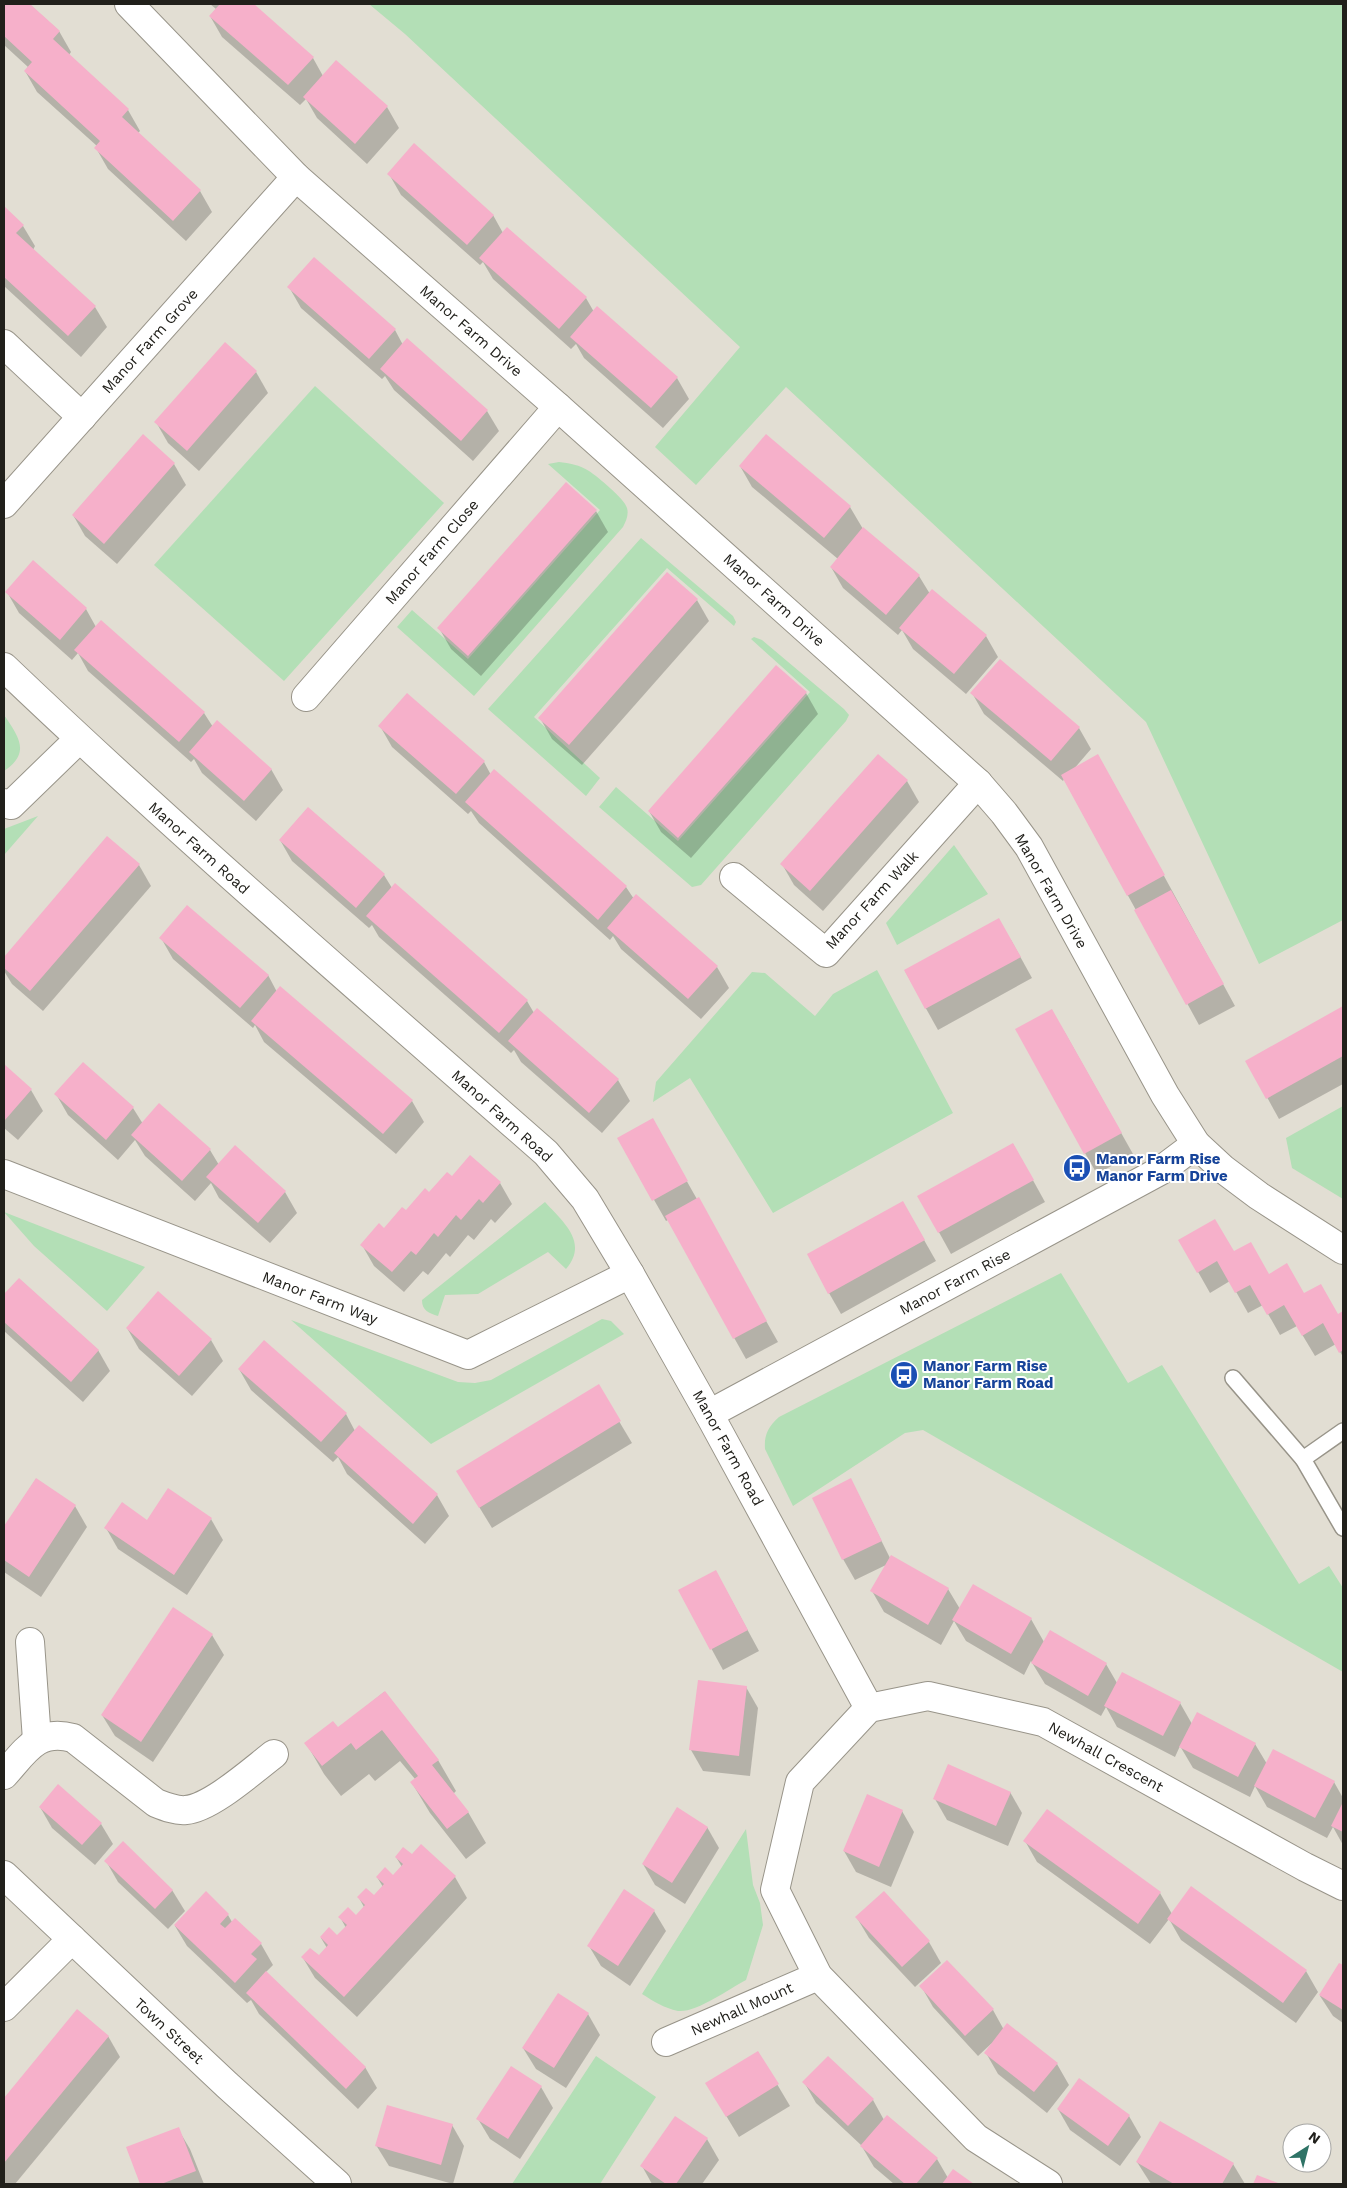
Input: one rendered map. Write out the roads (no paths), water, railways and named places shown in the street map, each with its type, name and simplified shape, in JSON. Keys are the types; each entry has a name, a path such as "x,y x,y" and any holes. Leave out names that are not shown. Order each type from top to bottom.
{"street":[{"name":"Manor Farm Drive","path":"129,4 296,177 558,407 978,783 1004,813 1029,848 1165,1095 1196,1144 1222,1169 1258,1196 1343,1250"},
{"name":"Manor Farm Grove","path":"4,504 296,177"},
{"path":"4,344 82,417"},
{"name":"Manor Farm Close","path":"306,697 558,407"},
{"name":"Manor Farm Road","path":"4,668 79,739 222,868 546,1153 585,1198 709,1414 869,1708"},
{"path":"4,803 11,805 79,739"},
{"name":"Manor Farm Walk","path":"734,877 826,953 978,783"},
{"name":"Manor Farm Rise","path":"709,1414 1160,1172 1196,1144"},
{"name":"Manor Farm Way","path":"4,1174 468,1355 630,1274"},
{"path":"30,1642 37,1740"},
{"name":"Newhall Crescent","path":"869,1708 928,1696 1043,1722 1343,1886"},
{"path":"869,1708 800,1782 775,1890 818,1976 976,2138 1048,2184"},
{"path":"4,1775 37,1740 48,1735 61,1735 73,1738 156,1803 171,1809 187,1810 202,1806 215,1798 274,1754"},
{"name":"Town Street","path":"4,1875 227,2085 337,2184"},
{"path":"4,2007 72,1939"},
{"name":"Newhall Mount","path":"666,2042 818,1976"}],"lane":[{"path":"1233,1378 1303,1459 1343,1528"},
{"path":"1303,1459 1343,1430"}],"place":[{"name":"Manor Farm Rise Manor Farm Drive","path":"1077,1168"},
{"name":"Manor Farm Rise Manor Farm Road","path":"904,1375"}]}
